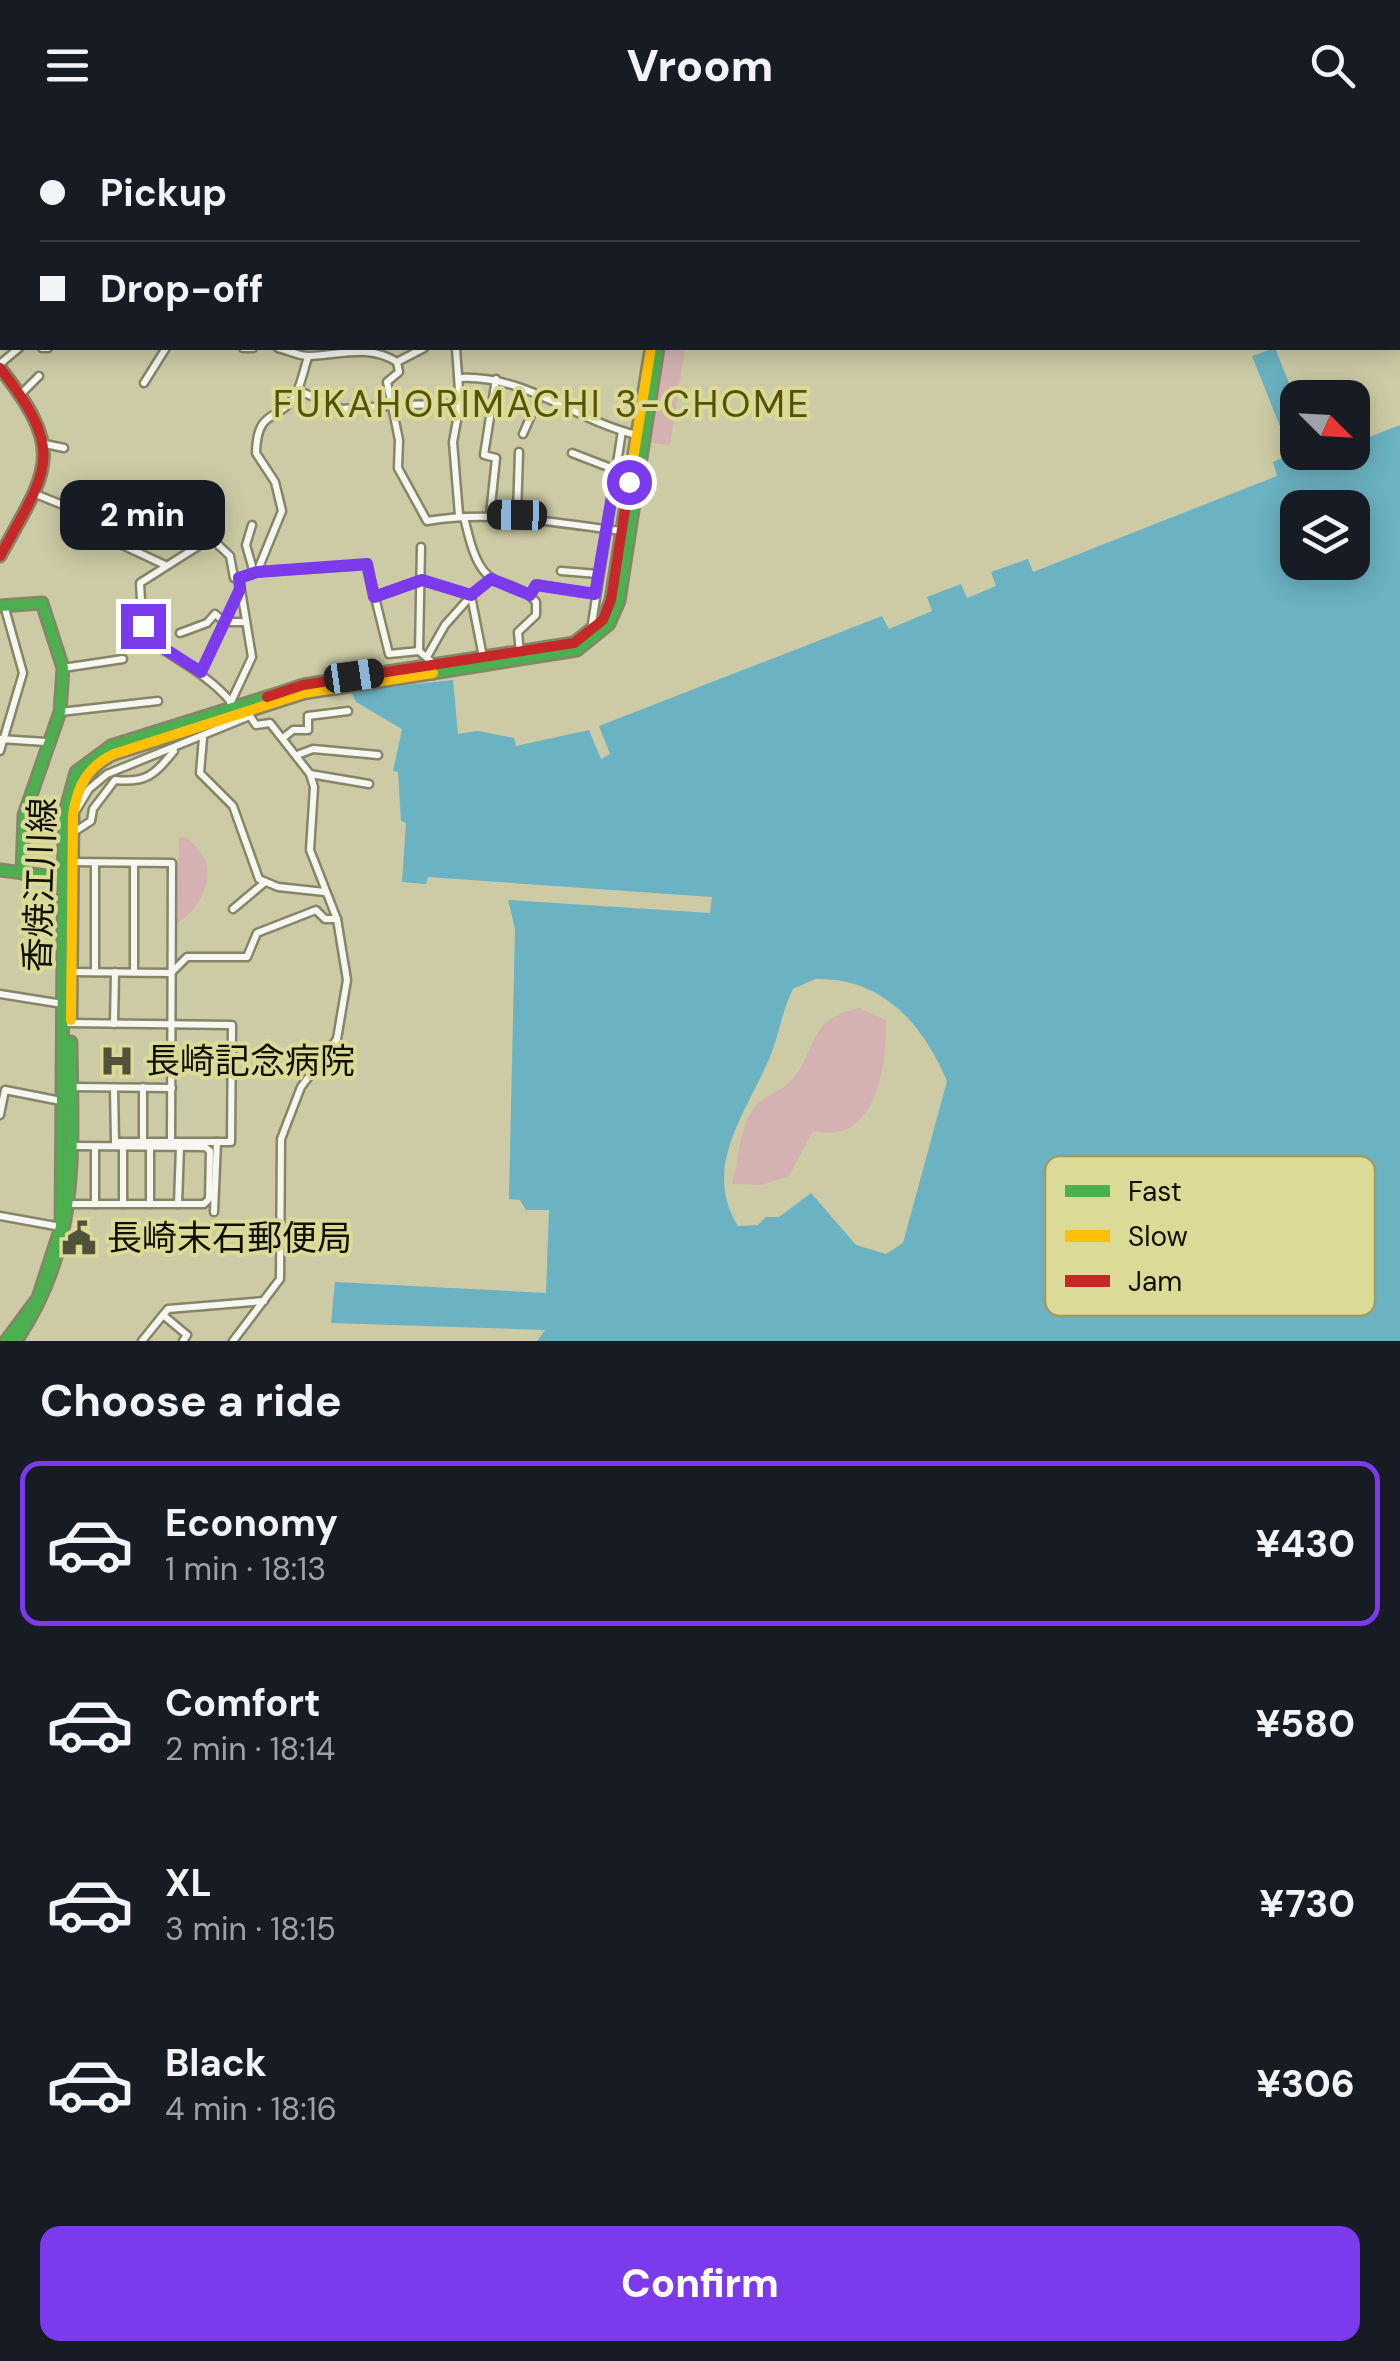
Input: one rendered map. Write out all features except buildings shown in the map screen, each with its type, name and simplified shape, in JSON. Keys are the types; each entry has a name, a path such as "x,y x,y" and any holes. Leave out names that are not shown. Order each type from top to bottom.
{"main road":[{"path":"611,612 619,531 650,350"},
{"path":"587,638 611,612 658,350"},
{"path":"0,366 37,419 46,464 38,495 2,551"},
{"path":"2,606 42,603 63,668 60,712 46,742 24,815 22,873"},
{"name":"香焼江川線","path":"376,677 520,654 587,638"},
{"name":"香焼江川線","path":"16,1341 55,1277 67,1237 69,815 76,772 98,752 264,694 542,659 587,638"},
{"name":"香焼江川線","path":"69,815 73,832 69,862"},
{"path":"0,870 68,879"},
{"name":"香焼江川線","path":"68,972 64,1004 68,1024"},
{"name":"香焼江川線","path":"6,1341 38,1298 53,1264 61,1227 62,1102 66,1087"}],"street":[{"path":"144,383 165,350"},
{"path":"285,350 308,357 332,350 380,351 397,362 399,372 387,382 399,440 398,468 427,521 517,515 619,531"},
{"path":"397,362 420,350"},
{"path":"456,350 460,404 453,442 461,516 479,562 491,579 530,595 536,602 536,615 518,632 520,654"},
{"path":"255,573 282,511 275,482 258,459 256,443 265,417 291,401 308,357"},
{"path":"22,393 39,376"},
{"path":"460,378 496,378 636,435"},
{"path":"490,515 496,458 484,455 496,378"},
{"path":"297,390 342,409 460,404"},
{"path":"523,434 540,395"},
{"path":"342,409 345,423"},
{"path":"587,638 622,431"},
{"path":"44,444 64,448"},
{"path":"517,515 519,452"},
{"path":"572,454 616,470"},
{"path":"615,479 629,482"},
{"path":"38,495 78,511 103,536 165,566"},
{"path":"117,540 152,509 211,538 230,556 234,578 367,564 389,654 423,653"},
{"path":"252,525 246,545 255,573"},
{"path":"211,538 140,583 143,635 201,672 230,703 252,656 239,578"},
{"path":"421,547 423,653 435,666"},
{"path":"562,571 598,574"},
{"path":"423,653 471,596 491,579"},
{"path":"374,597 422,580 471,596"},
{"path":"530,595 536,585 595,594"},
{"path":"201,672 240,589"},
{"path":"471,596 483,658"},
{"path":"0,751 23,673 2,606"},
{"path":"180,632 207,623 214,614 225,622 246,622"},
{"path":"63,668 122,659"},
{"path":"60,712 158,702"},
{"path":"283,738 293,730 308,730 308,716 348,712"},
{"path":"69,815 89,789 107,774 250,716 256,725 270,723 310,774 314,787 310,850 337,920 346,956 345,1004 337,1038 301,1087 281,1139 280,1278 233,1341"},
{"path":"203,738 200,773 233,806 256,874 264,883 326,892"},
{"path":"2,739 46,742"},
{"path":"297,755 313,749 378,755"},
{"path":"73,832 80,832 91,822 93,810 115,780 139,782 152,777 174,750"},
{"path":"310,774 369,784"},
{"path":"69,862 172,863 171,1142"},
{"path":"95,972 96,864"},
{"path":"134,864 134,972"},
{"path":"233,909 264,883"},
{"path":"68,972 171,973 187,956 246,957 257,933 316,910 324,920 337,920"},
{"path":"114,1024 115,972"},
{"path":"0,994 64,1004"},
{"path":"68,1024 232,1024 231,1142 70,1146"},
{"path":"66,1087 172,1088"},
{"path":"70,1204 204,1204 209,1199 210,1151 115,1142 114,1088"},
{"path":"143,1088 150,1204"},
{"path":"0,1115 2,1089 62,1102"},
{"path":"214,1212 217,1142"},
{"path":"94,1146 95,1204"},
{"path":"122,1204 124,1147"},
{"path":"178,1204 180,1147"},
{"path":"0,1216 61,1227"},
{"path":"142,1341 168,1309 264,1301"},
{"path":"163,1315 187,1336 183,1341"}],"shaded area":[{"path":"664,350 685,350 670,445 649,443"},
{"path":"186,837 205,859 208,871 196,906 177,923 179,838"},
{"path":"860,1008 886,1020 880,1080 864,1115 851,1127 834,1132 813,1131 789,1176 762,1185 732,1184 742,1135 753,1109 790,1082 821,1028 842,1013"}],"water":[{"path":"1276,350 1288,380 1280,380 1280,426 1252,356"},
{"path":"1400,425 1400,1341 537,1341 545,1330 331,1323 335,1282 546,1293 549,1210 526,1210 520,1200 509,1199 515,929 508,900 710,913 712,897 428,877 426,884 402,882 406,823 401,821 398,772 393,771 402,729 356,702 351,691 453,680 458,734 478,731 514,738 516,746 589,730 601,759 610,754 599,726 882,616 889,629 932,611 927,597 961,584 967,598 996,586 991,572 1028,559 1033,572 1277,476 1273,462 1280,459 1280,470 1370,470 1370,437","holes":["815,979 861,986 880,995 912,1023 947,1081 903,1243 886,1254 856,1245 811,1193 779,1217 766,1217 758,1225 738,1226 727,1203 726,1158 773,1049 793,989"]}],"traffic: fast":[{"path":"433,673 577,650 609,624 619,601 658,350"},
{"path":"0,606 42,603 63,668 60,712 24,815 22,873"},
{"path":"6,1341 38,1298 61,1227 64,816 76,772 111,746 267,697"},
{"path":"0,870 69,879"},
{"path":"16,1341 37,1305 62,1233 71,1160 71,1042"}],"traffic: slow":[{"path":"630,478 651,350"},
{"path":"71,1020 73,814 90,771 114,754 304,693 433,673"}],"traffic: jam":[{"path":"0,368 35,421 43,461 30,502 0,556"},
{"path":"267,697 303,685 574,643 603,620 611,600 630,478"}],"place":[{"name":"長崎記念病院","path":"117,1061"},
{"name":"長崎末石郵便局","path":"79,1238"}],"district":[{"name":"FUKAHORIMACHI 3-CHOME","path":"542,404"}],"route":[{"path":"143,626 143,635 154,646 201,672 240,589 239,578 257,572 367,564 374,597 422,580 471,595 491,579 530,595 536,585 595,594 615,479 629,482"}]}
